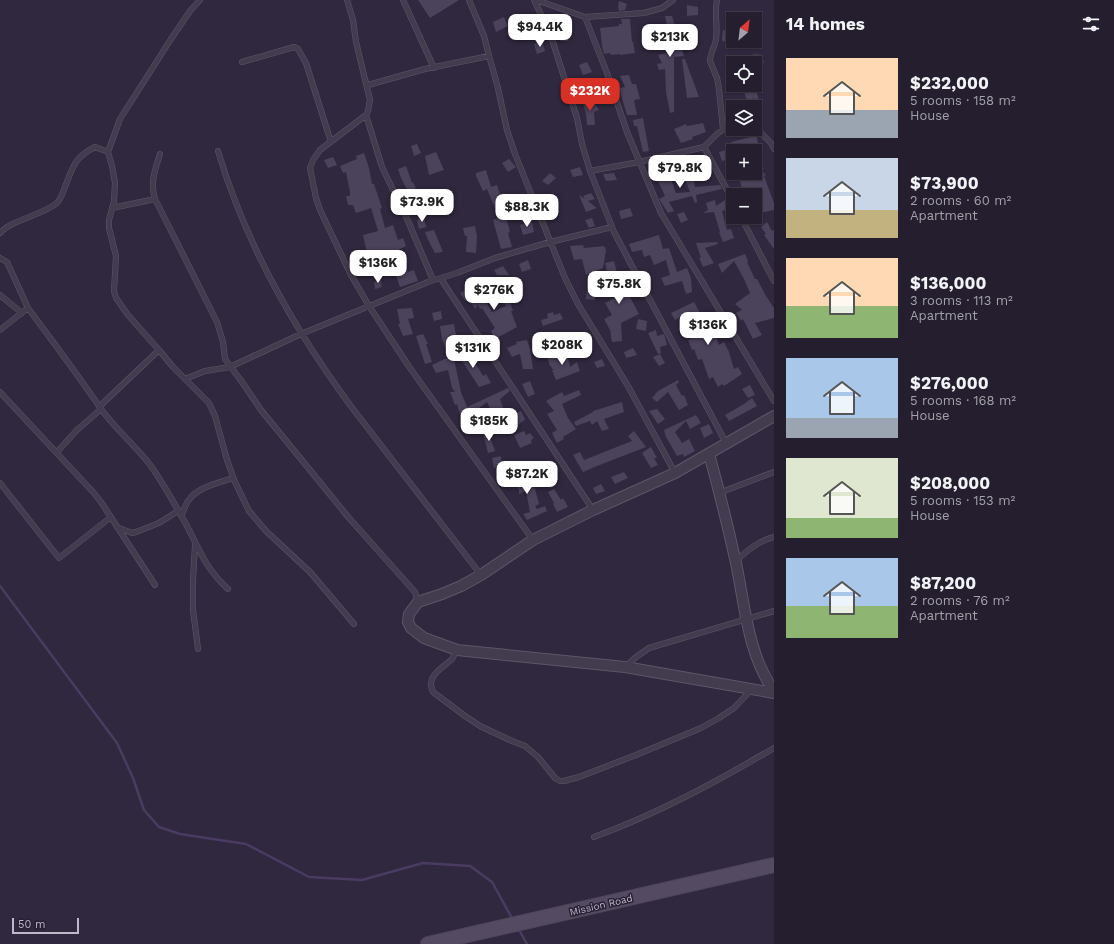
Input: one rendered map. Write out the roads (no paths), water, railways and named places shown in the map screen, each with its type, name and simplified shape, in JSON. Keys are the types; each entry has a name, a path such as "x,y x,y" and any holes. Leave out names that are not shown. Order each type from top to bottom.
{"street":[{"path":"710,454 736,562 754,654 771,681 774,692 625,667 457,650 424,638 411,628 408,622 409,614 418,602 461,586 481,575 533,540 593,510 675,473 774,416"},
{"name":"Mission Road","path":"428,944 774,865"}],"lane":[{"path":"200,0 190,10 120,119 108,152 115,183 115,192 109,220 109,228 117,263 114,291 116,298 128,315 160,350 173,368 204,397 213,409 226,460 243,502 254,518 310,572 354,624"},
{"path":"347,0 352,16 356,42 368,85 370,100 366,115 316,154 310,168 316,198 329,231 358,288 369,306 410,368 533,540"},
{"path":"404,0 434,68"},
{"path":"469,0 484,36 510,141 565,278 578,304 628,386 675,473"},
{"path":"535,0 585,17 644,13 662,8 673,0"},
{"path":"535,0 550,33 577,118 582,144 590,171 612,227 726,443"},
{"path":"717,0 715,13 717,27 716,42 710,55 710,61 718,83 723,130"},
{"path":"585,17 607,73 619,112 639,162 666,221 774,401"},
{"path":"242,62 294,48 298,49 306,63 331,142"},
{"path":"368,85 489,56"},
{"path":"366,115 382,167 408,221 433,280"},
{"path":"590,171 639,162 704,147 723,130 762,134 771,143 774,149"},
{"path":"0,233 8,226 57,203 63,193 72,169 84,152 95,147 108,152"},
{"path":"704,147 726,188"},
{"path":"218,151 234,198 254,244 273,285 301,334 349,404 481,575"},
{"path":"160,154 153,177 152,186 154,199 217,322 223,342 224,359 282,438 349,518 415,592 418,602"},
{"path":"112,208 154,199"},
{"path":"745,224 774,280"},
{"path":"184,379 205,371 230,367 301,334 433,280 441,279 495,258 550,242 612,227"},
{"path":"0,258 7,262 28,308 100,408 142,455 162,483 181,516 203,560 215,576 228,589"},
{"path":"441,279 593,510"},
{"path":"0,295 22,313"},
{"path":"0,330 28,308"},
{"path":"57,452 76,430 160,350"},
{"path":"0,392 88,486 112,517 155,585"},
{"path":"719,493 774,472"},
{"path":"181,516 187,502 196,493 210,486 233,478"},
{"path":"0,483 59,558 112,517"},
{"path":"118,528 132,533 136,532 159,523 178,511"},
{"path":"736,562 752,547 766,539 774,537"},
{"path":"195,544 193,580 198,649"},
{"path":"625,667 649,648 774,611"},
{"path":"457,650 452,658 434,675 431,682 431,687 434,692 480,726 525,746 538,757 555,778 560,781 578,777 636,756 701,728 734,708 752,689"},
{"path":"594,837 645,817 737,770 774,748"}],"waterway":[{"path":"0,586 117,743 133,778 144,810 159,827 180,834 246,844 309,877 362,880 423,863 470,866 492,882 513,920"},
{"path":"518,928 527,944"}]}
